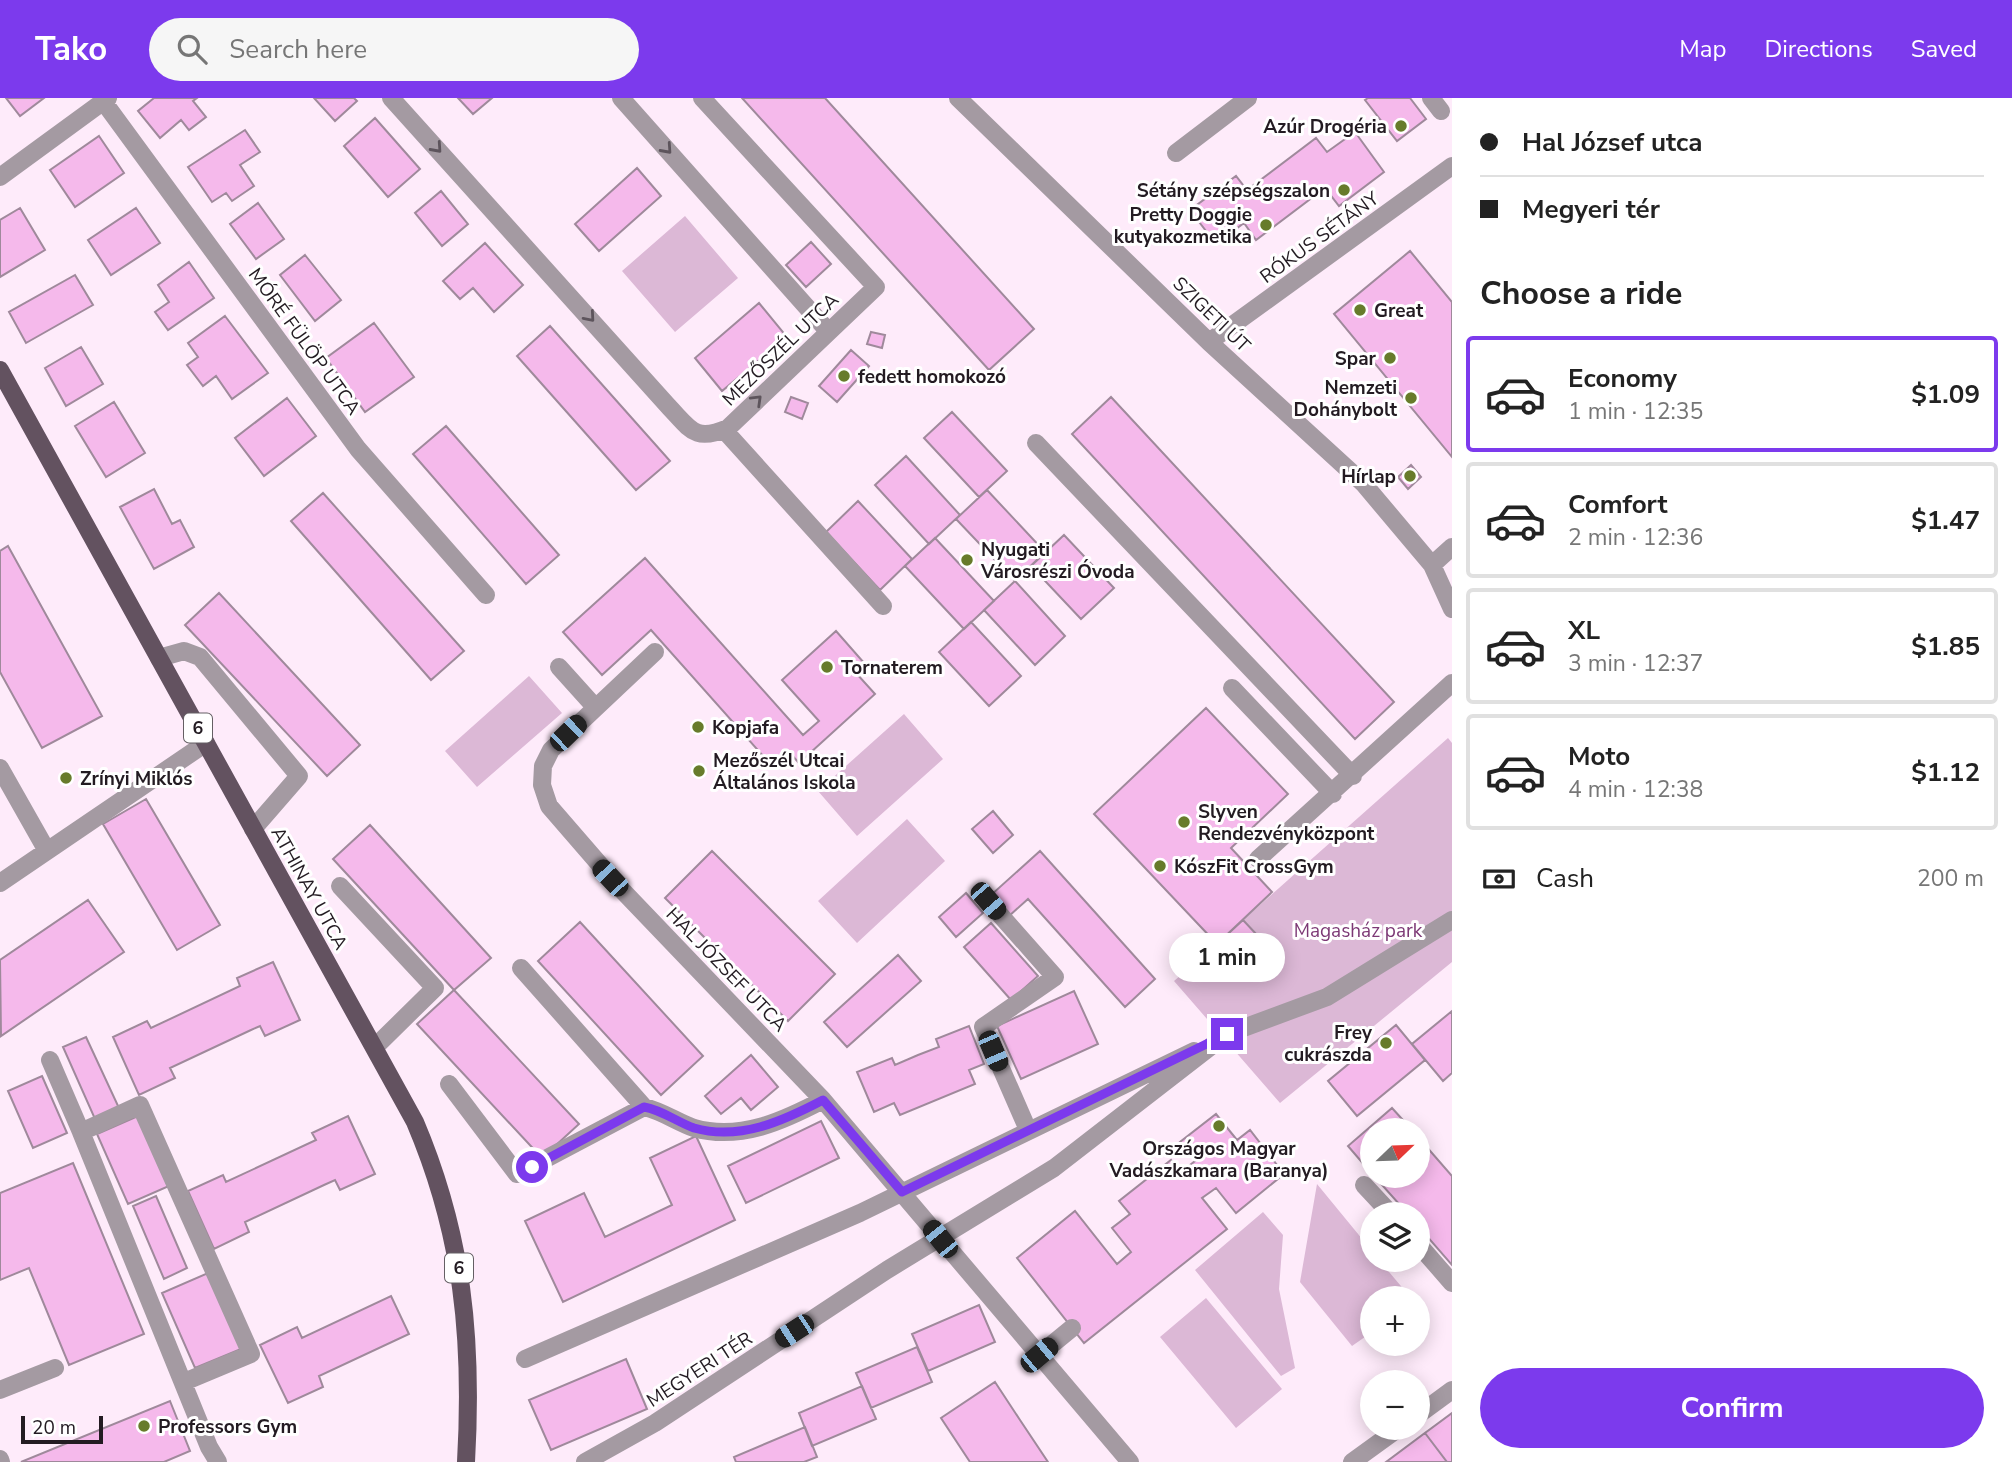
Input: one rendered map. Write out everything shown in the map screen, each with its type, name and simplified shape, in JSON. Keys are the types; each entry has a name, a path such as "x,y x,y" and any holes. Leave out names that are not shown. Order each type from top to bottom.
{"main road":[{"name":"ATHINAY UTCA","path":"0,370 375,1047 409,1110 431,1161 457,1251 467,1318 469,1384 466,1462"}],"street":[{"name":"MEZŐSZÉL UTCA","path":"391,98 693,432 711,435 724,430 876,288 702,98"},
{"path":"621,98 828,331"},
{"name":"SZIGETI ÚT","path":"958,98 1209,342 1363,483 1432,565 1452,608"},
{"path":"1176,153 1248,98"},
{"path":"0,177 105,100"},
{"name":"MÓRÉ FÜLÖP UTCA","path":"105,100 358,449 485,595"},
{"name":"RÓKUS SÉTÁNY","path":"1209,342 1452,166"},
{"path":"724,430 883,606"},
{"path":"1036,443 1353,776"},
{"path":"1432,565 1452,547"},
{"path":"159,658 184,650 200,657 299,776 253,829"},
{"name":"HAL JÓZSEF UTCA","path":"655,652 551,750 543,766 542,785 549,806 601,868 823,1100 902,1192"},
{"path":"559,667 595,707"},
{"path":"1258,859 1353,776 1452,683"},
{"path":"1232,688 1333,794"},
{"path":"0,883 206,743"},
{"path":"0,768 47,851"},
{"path":"340,886 435,988 375,1047"},
{"path":"988,901 1055,977 982,1027 1027,1130"},
{"path":"525,1359 902,1192 1225,1036 1327,997 1452,920"},
{"path":"521,968 644,1107 710,1132 745,1131 790,1117 823,1100"},
{"name":"MEGYERI TÉR","path":"585,1462 655,1423 887,1269 1054,1168 1225,1036"},
{"path":"50,1060 218,1462"},
{"path":"449,1084 517,1174 644,1107"},
{"path":"81,1132 140,1105 251,1354 184,1382"},
{"path":"1367,1188 1380,1202"},
{"path":"902,1192 1130,1462"},
{"path":"1430,1258 1452,1283"},
{"path":"1039,1355 1072,1328"},
{"path":"0,1390 55,1368"},
{"path":"1430,1406 1452,1390"},
{"path":"1352,1462 1382,1440"}],"green space":[{"path":"685,216 738,278 675,332 622,271"},
{"path":"529,676 562,713 477,787 445,751"},
{"path":"904,714 943,759 857,836 818,791"},
{"name":"Magasház park","path":"1448,738 1452,743 1452,962 1280,1103 1174,981 1217,944 1246,974 1271,950 1243,920"},
{"path":"907,819 945,861 857,943 818,901"},
{"path":"1317,1184 1360,1236 1360,1272 1389,1272 1401,1286 1360,1286 1360,1340 1352,1346 1300,1282"},
{"path":"1263,1212 1283,1235 1279,1289 1295,1368 1281,1376 1195,1270"},
{"path":"1206,1298 1282,1389 1236,1428 1160,1337"}],"building":[{"path":"6,98 44,98 20,116"},
{"path":"154,98 197,98 193,101 206,117 189,130 181,120 160,138 138,111"},
{"path":"314,98 354,98 357,101 335,121"},
{"path":"458,98 492,98 473,114"},
{"path":"742,98 825,98 1034,329 989,370"},
{"name":"Azúr Drogéria","path":"1410,98 1426,119 1397,141 1365,100"},
{"path":"375,118 420,169 388,197 344,146"},
{"path":"245,130 260,152 240,165 254,186 232,201 226,193 212,202 188,167"},
{"path":"1355,132 1384,172 1339,206 1325,188 1256,240 1244,223 1216,244 1190,210 1236,176 1247,190 1316,138 1327,152"},
{"path":"99,136 124,173 75,207 50,170"},
{"path":"637,168 661,196 599,251 575,224"},
{"path":"441,191 468,224 442,246 415,213"},
{"path":"258,203 284,239 256,259 230,224"},
{"path":"20,208 45,250 0,277 0,220"},
{"path":"136,208 160,243 111,275 88,240"},
{"path":"811,242 831,264 806,287 786,265"},
{"path":"485,243 523,285 494,312 473,288 460,299 443,281"},
{"path":"1410,251 1452,302 1452,457 1334,314"},
{"path":"305,255 341,300 315,321 280,275"},
{"path":"189,262 214,298 168,330 155,312 169,302 158,285"},
{"path":"75,275 93,305 26,343 9,312"},
{"path":"759,303 787,337 722,391 695,358"},
{"path":"225,316 268,373 232,399 216,376 203,386 187,365 198,357 188,343"},
{"path":"374,323 414,377 365,412 326,358"},
{"path":"550,326 670,461 636,490 517,356"},
{"path":"871,332 885,335 882,348 867,344"},
{"path":"81,347 103,384 66,406 45,368"},
{"name":"fedett homokozó","path":"851,350 869,366 837,402 819,386"},
{"path":"791,397 808,403 802,419 785,412"},
{"path":"1111,397 1394,702 1355,739 1072,434"},
{"path":"287,398 316,436 264,476 235,438"},
{"path":"114,402 145,453 106,477 75,426"},
{"path":"952,412 1007,471 979,497 924,438"},
{"path":"446,426 559,555 526,584 413,454"},
{"path":"906,456 960,515 929,544 875,485"},
{"path":"1411,465 1421,477 1408,489 1398,477"},
{"path":"154,489 172,524 180,520 194,547 154,569 120,507"},
{"path":"987,490 1045,552 1015,581 956,519"},
{"path":"323,493 464,651 431,680 291,521"},
{"path":"858,501 912,559 880,590 826,532"},
{"path":"1064,535 1114,588 1081,619 1031,566"},
{"path":"935,538 994,601 964,629 905,566"},
{"path":"8,546 102,716 42,748 0,672 0,551"},
{"path":"645,558 803,735 819,721 782,680 836,631 865,664 856,673 875,694 799,763 789,752 773,767 651,630 602,675 563,632"},
{"path":"1015,581 1065,636 1035,665 984,610"},
{"path":"219,593 360,745 327,776 185,625"},
{"path":"971,622 1021,676 989,706 939,652"},
{"path":"1206,708 1288,794 1231,848 1272,892 1217,944 1094,814"},
{"path":"146,799 220,925 177,950 103,824"},
{"path":"993,811 1013,835 993,853 972,829"},
{"path":"370,825 491,958 454,990 333,859"},
{"path":"712,851 835,974 788,1021 665,898"},
{"path":"1040,851 1155,979 1125,1007 1028,899 1009,916 991,895"},
{"path":"966,893 983,913 956,937 939,917"},
{"path":"88,900 124,952 1,1036 0,960"},
{"path":"1243,920 1271,950 1246,974 1217,944"},
{"path":"580,922 703,1056 661,1095 538,961"},
{"path":"991,923 1038,976 1011,1000 964,947"},
{"path":"898,955 921,981 847,1047 824,1022"},
{"path":"273,962 300,1020 265,1036 260,1026 251,1030 170,1068 175,1078 139,1095 113,1037 147,1021 151,1028 240,986 237,978"},
{"path":"454,990 579,1124 542,1158 417,1024"},
{"path":"1074,991 1098,1044 1021,1079 997,1026"},
{"path":"1452,1011 1452,1073 1443,1081 1412,1044"},
{"path":"1396,1025 1425,1060 1357,1116 1328,1081"},
{"path":"969,1026 984,1064 969,1070 975,1084 900,1115 894,1103 874,1112 857,1072 892,1058 895,1065 939,1047 936,1039"},
{"path":"86,1037 119,1108 95,1119 63,1047"},
{"path":"751,1055 778,1087 751,1110 741,1098 721,1114 705,1096"},
{"path":"42,1076 67,1133 33,1148 8,1091"},
{"path":"1392,1108 1401,1118 1380,1118"},
{"path":"1216,1114 1237,1140 1250,1130 1284,1174 1236,1213 1216,1188 1202,1198 1227,1229 1084,1343 1017,1258 1075,1211 1117,1264 1131,1252 1112,1228 1130,1214 1119,1201 1171,1160 1181,1172 1195,1161 1180,1142"},
{"path":"138,1116 169,1186 128,1204 97,1134"},
{"path":"348,1116 375,1174 340,1190 335,1180 324,1185 245,1222 249,1232 214,1249 188,1191 223,1175 226,1182 316,1140 312,1133"},
{"path":"821,1121 839,1158 746,1203 728,1166"},
{"path":"696,1136 735,1220 563,1302 525,1221 584,1193 605,1237 672,1205 650,1158"},
{"path":"1360,1136 1360,1160 1348,1146"},
{"path":"1430,1151 1452,1176 1452,1265 1430,1240 1430,1202 1397,1202 1385,1188 1430,1188"},
{"path":"73,1163 144,1334 69,1365 29,1268 0,1280 0,1193"},
{"path":"156,1196 187,1268 164,1279 133,1206"},
{"path":"208,1273 241,1349 195,1368 162,1293"},
{"path":"391,1296 409,1334 319,1376 323,1387 288,1403 260,1345 297,1327 302,1338"},
{"path":"979,1305 995,1342 928,1371 912,1334"},
{"path":"917,1347 932,1382 871,1408 856,1373"},
{"path":"626,1359 647,1409 551,1450 529,1400"},
{"path":"995,1382 1048,1462 970,1462 941,1418"},
{"path":"862,1386 876,1419 812,1446 799,1413"},
{"name":"Professors Gym","path":"170,1401 190,1451 164,1462 21,1462"},
{"path":"1452,1413 1452,1462 1447,1462 1430,1440 1430,1429"},
{"path":"805,1427 817,1457 804,1462 736,1462 734,1457"},
{"path":"1416,1440 1430,1440 1447,1462 1386,1462"}],"place":[{"name":"Azúr Drogéria","path":"1401,126"},
{"name":"Sétány szépségszalon","path":"1344,190"},
{"name":"Pretty Doggie kutyakozmetika","path":"1266,225"},
{"name":"Great","path":"1360,310"},
{"name":"Spar","path":"1390,358"},
{"name":"fedett homokozó","path":"844,376"},
{"name":"Nemzeti Dohánybolt","path":"1411,398"},
{"name":"Hírlap","path":"1410,476"},
{"name":"Nyugati Városrészi Óvoda","path":"967,560"},
{"name":"Tornaterem","path":"827,667"},
{"name":"Kopjafa","path":"698,727"},
{"name":"Mezőszél Utcai Általános Iskola","path":"699,771"},
{"name":"Zrínyi Miklós","path":"66,778"},
{"name":"Slyven Rendezvényközpont","path":"1184,822"},
{"name":"KószFit CrossGym","path":"1160,866"},
{"name":"Frey cukrászda","path":"1386,1043"},
{"name":"Országos Magyar Vadászkamara (Baranya)","path":"1219,1126"},
{"name":"Professors Gym","path":"144,1426"}],"route":[{"path":"532,1167 644,1107 677,1122 710,1132 745,1131 790,1117 823,1100 902,1192 1227,1034"}]}
